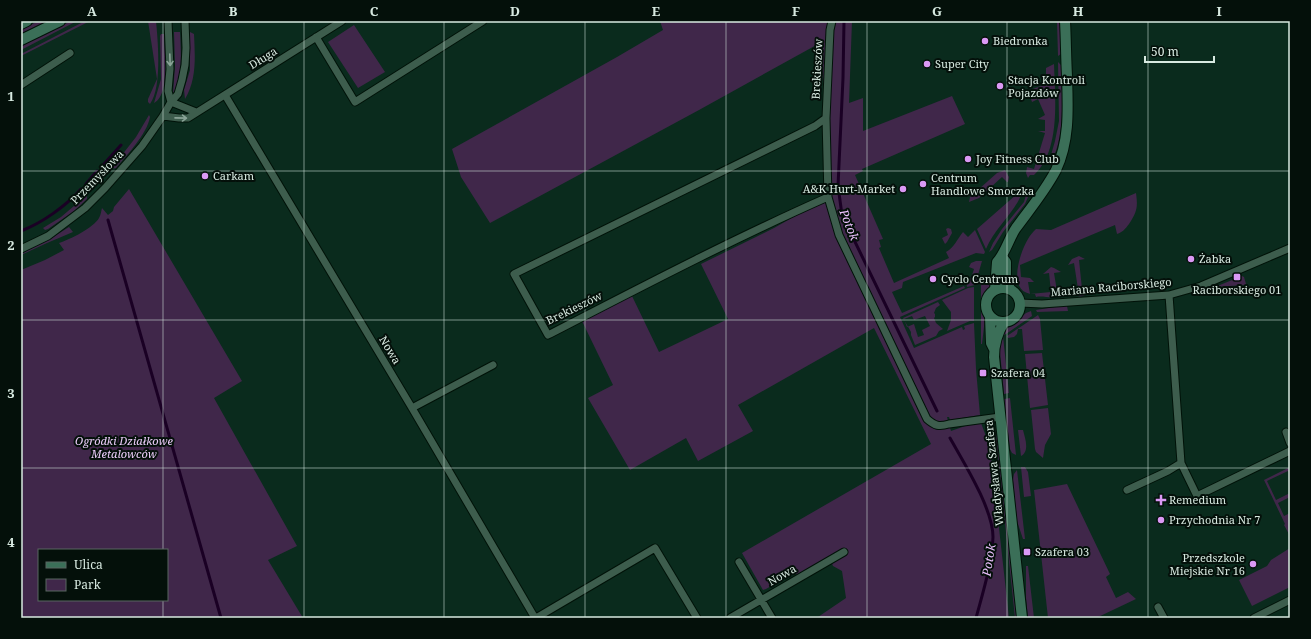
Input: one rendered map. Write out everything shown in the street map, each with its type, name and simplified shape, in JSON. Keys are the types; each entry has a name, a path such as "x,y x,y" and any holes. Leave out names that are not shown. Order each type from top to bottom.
{"street":[{"path":"21,24 27,21"},
{"path":"21,40 60,21"},
{"path":"168,21 170,69 168,91 171,102 196,112"},
{"name":"Przemysłowa","path":"21,248 48,236 85,208 142,146 171,102 178,94 185,65 185,21"},
{"name":"Długa","path":"163,116 188,118 342,21"},
{"path":"316,37 355,102 483,21"},
{"name":"Brekieszów","path":"826,118 815,126 514,274 548,335 673,271 796,210 828,196 826,118 832,21"},
{"path":"995,290 997,262 1002,257 1013,232 1043,192 1062,154 1068,122 1065,21"},
{"path":"21,85 70,53"},
{"name":"Nowa","path":"225,95 412,408 535,618"},
{"path":"828,196 839,235 927,419 934,425 942,426 1000,417"},
{"name":"Mariana Raciborskiego","path":"1020,303 1042,304 1169,295 1201,286 1290,248"},
{"path":"1002,257 1006,262 1006,278 1010,289"},
{"path":"1005,288 1010,289 1017,294 1020,303 1018,314 1010,321 1004,322 994,320 990,316 986,307 986,302 991,293 995,290 1005,288"},
{"path":"1169,295 1181,463 1197,496 1290,451"},
{"name":"Władysława Szafera","path":"990,316 991,343 994,348"},
{"name":"Władysława Szafera","path":"1004,322 1000,328 994,348 1022,618"},
{"path":"412,408 492,365"},
{"path":"1286,432 1290,443"},
{"path":"1127,490 1168,471 1181,463"},
{"path":"535,618 656,548 697,618"},
{"name":"Nowa","path":"730,618 844,552"},
{"path":"739,562 772,618"},
{"path":"1254,618 1290,600"},
{"path":"1158,607 1164,618"}],"green space":[{"path":"38,21 50,21 21,36 21,30"},
{"path":"71,21 77,21 21,50 21,46"},
{"path":"85,21 90,21 21,56 21,54"},
{"path":"148,21 156,21 158,52 158,76 154,97 150,104 148,99 157,79"},
{"path":"660,21 852,21 849,103 863,98 863,131 952,96 965,124 862,169 863,171 855,175 883,239 879,240 881,247 879,248 894,283 949,258 946,252 954,245 963,232 968,237 975,230 985,252 984,254 976,253 903,282 902,288 892,292 902,313 964,286 965,288 900,317 914,348 962,327 963,330 965,329 964,326 974,323 980,415 950,420 949,417 947,417 951,431 968,425 981,423 990,447 1009,618 819,618 818,617 846,598 842,571 833,566 829,556 797,575 795,572 763,590 742,553 931,444 874,328 738,405 753,431 698,461 686,438 630,470 588,398 613,385 582,321 632,296 659,352 728,319 701,264 774,228 820,202 826,188 827,128 820,43 490,223 461,177 452,149 663,30"},
{"path":"1057,21 1060,21 1061,54 1058,56"},
{"path":"354,25 385,72 358,88 328,42"},
{"path":"174,32 180,32 181,56 180,72 173,94 175,65"},
{"path":"190,32 194,34 194,67 192,84 185,99 184,90 190,70"},
{"path":"161,34 164,34 165,81 163,91 154,103 161,79"},
{"path":"1058,62 1061,65 1061,129 1059,142 1050,163 1059,121"},
{"path":"1054,64 1055,107 1049,152 1043,164 1034,175 1030,175 1028,178 1026,173 1027,167 1034,169 1045,133 1038,131 1045,131 1045,120 1038,119 1045,115 1038,99 1032,102 1029,93 1030,90 1046,84 1046,68"},
{"path":"149,115 150,117 148,124 141,137 116,168 111,169 136,137"},
{"path":"1005,170 1009,177 1008,182 1002,177 979,198 969,202 970,197 997,173"},
{"name":"Ogródki Działkowe Metalowców","path":"129,189 242,381 214,398 297,546 268,560 303,618 21,618 21,270 64,250 59,243 92,226 99,218 102,208 108,215 113,211 114,207"},
{"path":"1018,189 1023,190 1020,198 995,233 986,249 977,229 1017,194 1015,191"},
{"path":"1136,193 1137,206 1134,216 1125,229 1121,232 1117,234 1115,225 1020,265 1021,277 1030,278 1034,282 1028,282 1030,293 1026,293 1020,288 1017,272 1021,254 1030,236 1036,229 1051,230"},
{"path":"87,195 87,199 74,211 48,229 45,230 43,228 61,217"},
{"path":"1026,195 1028,197 1025,204 989,252 1002,229 1024,202"},
{"path":"69,227 73,232 21,255 21,254"},
{"path":"946,229 951,229 952,233 945,244 942,238 948,235"},
{"path":"1079,256 1085,259 1079,260 1082,289 1089,289 1085,295 1081,296 1075,295 1071,290 1078,289 1074,263 1068,265 1072,259"},
{"path":"982,261 975,285 967,287 966,280 971,278 974,269 969,267 971,263"},
{"path":"1051,267 1061,272 1054,273 1057,291 1062,291 1060,294 1054,297 1036,297 1035,294 1033,294 1051,292 1049,273 1043,274"},
{"path":"1242,276 1244,277 1246,284 1244,285 1215,287"},
{"path":"986,277 993,277 991,286 984,293 982,300 982,309 985,318 981,344 981,286 982,279"},
{"path":"974,287 974,321 970,321 947,331 951,320 951,312 942,300 968,288"},
{"path":"938,302 940,305 936,308 934,318 936,323 943,329 939,331 936,336 915,345 908,327 914,324 918,337 924,335 922,330 930,326 925,316 914,320 912,316 904,319 905,321 903,318"},
{"path":"1067,306 1068,311 1037,312 1036,310"},
{"path":"1031,311 1032,316 1003,336 1009,393 1004,394 1000,342 1004,331 1026,313"},
{"path":"1038,315 1040,319 1043,350 1024,351 1022,329 1018,329 1017,334 1014,337 1008,338 1007,336"},
{"path":"1042,353 1048,405 1030,408 1025,354"},
{"path":"1010,398 1016,455 1012,453 1010,449 1004,399"},
{"path":"1048,408 1051,434 1045,445 1043,458 1036,452 1035,449 1031,410"},
{"path":"989,426 995,431 997,438 1017,618 1015,618 997,447"},
{"path":"1018,430 1023,430 1026,440 1026,448 1024,454 1021,456"},
{"path":"1021,467 1025,467 1028,472 1031,496 1024,497"},
{"path":"1290,467 1290,474 1288,471 1267,481 1276,500 1290,493 1290,497 1278,503 1284,516 1290,513 1290,536 1264,480"},
{"path":"1017,470 1025,539 1023,539 1017,521 1013,480 1014,474"},
{"path":"1067,484 1110,574 1106,577 1116,598 1128,592 1136,599 1096,618 1048,618 1034,490"},
{"path":"1290,548 1290,587 1252,606 1239,580 1267,566 1271,560"},
{"path":"1026,566 1028,566 1034,618 1028,618 1026,598"}],"waterway":[{"name":"Potok","path":"844,21 838,186 842,215 937,411"},
{"path":"104,164 121,145"},
{"path":"86,184 97,171"},
{"path":"21,231 29,228 53,213 68,202 81,189"},
{"path":"108,220 221,618"},
{"name":"Potok","path":"950,438 977,486 992,526 993,537 991,557 976,618"}],"place":[{"name":"Biedronka","path":"985,41"},
{"name":"Super City","path":"927,64"},
{"name":"Stacja Kontroli Pojazdów","path":"1000,86"},
{"name":"Joy Fitness Club","path":"968,159"},
{"name":"Carkam","path":"205,176"},
{"name":"Centrum Handlowe Smoczka","path":"923,184"},
{"name":"A&K Hurt-Market","path":"903,189"},
{"name":"Żabka","path":"1191,259"},
{"name":"Raciborskiego 01","path":"1237,277"},
{"name":"Cyclo Centrum","path":"933,279"},
{"name":"Szafera 04","path":"983,373"},
{"name":"Remedium","path":"1161,500"},
{"name":"Przychodnia Nr 7","path":"1161,520"},
{"name":"Szafera 03","path":"1027,552"},
{"name":"Przedszkole Miejskie Nr 16","path":"1253,564"}]}
